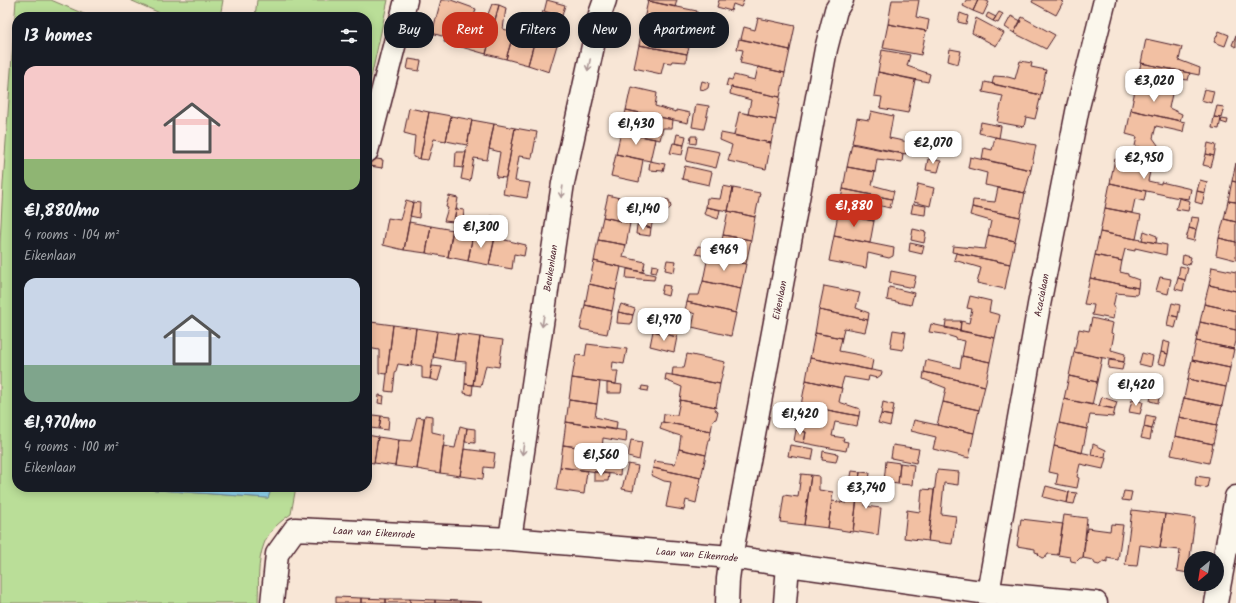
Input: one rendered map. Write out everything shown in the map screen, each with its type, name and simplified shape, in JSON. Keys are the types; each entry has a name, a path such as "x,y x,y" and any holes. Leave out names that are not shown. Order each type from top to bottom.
{"street":[{"path":"372,132 406,0"},
{"name":"Beukenlaan","path":"510,538 563,183 600,14 605,0"},
{"name":"Eikenlaan","path":"726,603 731,557 826,49 836,10 842,0"},
{"name":"Acacialaan","path":"988,593 1039,306 1076,114 1105,0"},
{"path":"1216,603 1236,497"},
{"name":"Laan van Eikenrode","path":"272,603 277,554 295,529 510,538 731,557 988,593 1096,603"},
{"path":"785,603 788,565"}],"green space":[{"path":"16,0 51,0 79,12 15,12"},
{"path":"130,0 223,0 221,12 158,12"},
{"path":"257,0 388,0 385,12 384,12 384,18 372,73 372,12 256,12"},
{"path":"12,57 12,492 185,492 268,498 270,492 295,492 291,514 279,523 268,535 264,544 259,566 258,603 0,603 0,243"}],"water":[{"path":"185,492 270,492 268,498"}],"building":[{"path":"441,0 451,0 476,9 475,12 442,12 442,36 434,34 434,26"},
{"path":"547,0 565,5 563,12 544,12"},
{"path":"648,0 677,0 675,7"},
{"path":"719,0 744,0 741,7 733,4 731,11 717,7"},
{"path":"892,0 919,0 916,17 929,20 927,31 888,24"},
{"path":"966,0 978,0 973,11 963,6"},
{"path":"978,0 989,2 983,15 973,11"},
{"path":"1033,0 1062,0 1061,1 1063,2 1056,15 1032,2"},
{"path":"648,1 697,11 697,12 646,12"},
{"path":"492,4 499,5 497,12 489,12"},
{"path":"499,5 506,8 503,29 506,30 506,48 509,48 506,59 486,54 488,48 498,48 497,12"},
{"path":"999,12 1003,14 998,23 993,21"},
{"path":"960,13 968,16 966,24 958,22"},
{"path":"988,13 996,17 993,21 986,17"},
{"path":"1011,16 1021,21 1014,33 1005,27"},
{"path":"1022,17 1055,35 1046,49 1014,33"},
{"path":"758,18 795,26 790,50 741,39 744,27 755,30"},
{"path":"976,18 1004,33 996,46 972,33"},
{"path":"888,24 926,31 921,55 883,48"},
{"path":"1219,31 1229,35 1225,46 1214,42"},
{"path":"1236,35 1236,47 1232,45"},
{"path":"739,39 790,50 785,73 740,63 743,50 737,49"},
{"path":"1146,39 1182,47 1179,60 1200,68 1199,75 1141,63"},
{"path":"639,45 639,48 655,48 687,54 686,62 664,62 661,74 634,68"},
{"path":"465,48 488,48 486,54"},
{"path":"509,48 533,48 528,65 506,59"},
{"path":"533,48 556,48 549,72 528,65"},
{"path":"655,48 689,48 687,54"},
{"path":"950,49 961,51 958,64 948,61"},
{"path":"882,50 910,55 907,66 930,74 928,82 878,72"},
{"path":"409,59 421,61 419,71 407,69"},
{"path":"1020,61 1032,63 1031,67 1046,70 1041,95 992,84 994,76 1015,79"},
{"path":"1141,63 1190,73 1188,80 1166,77 1163,92 1136,85"},
{"path":"758,67 785,73 780,97 726,86 728,79 732,80 734,75 755,80"},
{"path":"878,72 915,80 908,113 880,108 882,97 874,96"},
{"path":"702,81 709,83 708,88 705,90 700,89"},
{"path":"985,82 1041,95 1035,119 1026,117 1024,127 997,122 1003,96 983,92"},
{"path":"1136,85 1172,94 1169,108 1182,114 1180,121 1131,110"},
{"path":"631,87 657,93 655,106 676,112 676,110 690,113 688,123 626,110"},
{"path":"731,87 780,97 776,120 748,114 751,100 730,94"},
{"path":"1204,89 1214,91 1211,103 1201,100"},
{"path":"696,104 709,106 704,129 692,127"},
{"path":"1217,106 1224,107 1221,118 1214,117"},
{"path":"409,108 429,112 420,159 413,157 415,136 404,133"},
{"path":"626,110 673,120 672,128 663,128 660,140 621,132"},
{"path":"1131,110 1185,122 1183,132 1156,126 1153,138 1158,145 1157,151 1135,146 1137,137 1126,134"},
{"path":"871,111 893,116 889,138 908,142 906,154 852,143 857,118 869,120"},
{"path":"429,112 451,116 446,141 434,139 428,160 420,159"},
{"path":"739,112 776,120 771,143 734,135"},
{"path":"451,116 472,120 467,145 446,141"},
{"path":"1214,117 1221,118 1219,129 1212,128"},
{"path":"1222,119 1228,120 1227,124 1221,122"},
{"path":"472,120 494,124 487,160 474,158 470,181 461,179"},
{"path":"981,122 1001,126 999,138 979,133"},
{"path":"494,124 515,128 506,178 496,177 500,152 489,149"},
{"path":"515,128 537,132 532,158 519,156 515,181 530,183 527,198 503,194"},
{"path":"621,132 655,139 650,161 616,154"},
{"path":"721,133 771,143 766,169 728,161 732,145 720,140"},
{"path":"677,134 686,136 684,145 675,143"},
{"path":"691,136 697,136 696,144 690,143"},
{"path":"995,137 1036,145 1031,170 982,159 984,148 992,150"},
{"path":"673,143 684,145 682,155 670,153"},
{"path":"1208,143 1216,145 1214,156 1206,154"},
{"path":"852,144 903,154 902,162 877,159 875,172 847,167"},
{"path":"689,146 720,152 716,168 686,161"},
{"path":"456,152 466,152 463,168 455,167"},
{"path":"616,154 643,160 639,182 611,176"},
{"path":"1206,154 1214,156 1211,167 1203,165"},
{"path":"970,157 1031,170 1025,193 985,185 987,173 968,168"},
{"path":"372,158 383,160 382,168 372,166"},
{"path":"928,159 941,161 938,172 926,170"},
{"path":"1115,159 1151,167 1148,181 1161,184 1161,182 1191,189 1189,199 1110,183"},
{"path":"650,161 665,164 663,171 649,170"},
{"path":"1236,163 1236,182 1232,181"},
{"path":"685,166 712,172 709,185 682,179"},
{"path":"847,167 875,172 872,185 894,191 892,199 843,189"},
{"path":"1200,180 1207,182 1205,193 1197,191"},
{"path":"1232,181 1236,182 1236,202 1228,201"},
{"path":"1110,183 1146,191 1144,201 1135,199 1132,213 1105,208"},
{"path":"918,184 934,188 930,206 914,202"},
{"path":"723,186 733,188 728,211 706,207 707,198 720,199"},
{"path":"733,188 760,193 755,217 728,211"},
{"path":"998,188 1025,193 1020,217 972,207 973,200 995,202"},
{"path":"843,189 892,199 890,208 877,205 874,221 838,214"},
{"path":"1197,191 1205,193 1202,204 1195,202"},
{"path":"608,195 635,202 630,223 603,217"},
{"path":"449,196 458,198 454,222 444,221 448,208 446,207"},
{"path":"1179,198 1190,201 1188,211 1176,209"},
{"path":"663,199 669,200 671,207 667,211 660,210 658,205"},
{"path":"406,200 413,202 404,250 383,245 388,218 400,220"},
{"path":"1228,201 1236,202 1236,222 1224,219"},
{"path":"413,202 420,203 419,218 410,216"},
{"path":"913,204 926,206 925,215 911,213"},
{"path":"706,207 720,210 718,219 704,214"},
{"path":"972,207 1020,217 1015,241 988,235 991,221 970,215"},
{"path":"1105,208 1141,215 1136,239 1100,232"},
{"path":"456,209 464,210 462,231 473,234 468,261 448,257"},
{"path":"728,211 755,217 751,240 723,235"},
{"path":"838,214 874,221 870,243 834,236"},
{"path":"491,216 499,217 496,232 487,229"},
{"path":"640,216 653,220 651,228 637,224"},
{"path":"499,217 506,218 505,240 526,245 524,256 514,254 512,269 489,265"},
{"path":"603,217 630,223 626,245 598,240"},
{"path":"1191,217 1199,218 1196,230 1189,228"},
{"path":"1224,219 1236,222 1236,242 1219,238"},
{"path":"409,222 431,226 426,253 404,250"},
{"path":"637,225 651,228 650,236 636,234"},
{"path":"431,226 453,230 448,257 426,253"},
{"path":"1189,228 1196,230 1194,241 1186,239"},
{"path":"913,229 926,232 924,243 911,240"},
{"path":"1144,231 1157,236 1156,243 1142,240"},
{"path":"1100,232 1167,245 1166,255 1135,248 1135,251 1125,249 1122,261 1095,255"},
{"path":"473,234 495,238 489,265 468,261"},
{"path":"723,235 751,240 746,264 696,254 698,246 720,249"},
{"path":"988,235 1015,241 1010,264 952,252 953,246 985,249"},
{"path":"834,236 894,248 893,256 889,258 868,253 866,268 829,261"},
{"path":"1219,238 1236,242 1236,260 1216,255"},
{"path":"598,240 626,245 623,257 645,262 643,272 594,261"},
{"path":"910,243 924,246 922,254 909,251"},
{"path":"956,253 1010,264 1005,289 977,283 981,268 954,260"},
{"path":"1095,255 1122,261 1120,272 1128,274 1128,276 1139,280 1138,288 1090,278"},
{"path":"1183,255 1191,257 1189,265 1182,263"},
{"path":"708,256 746,264 741,289 703,281"},
{"path":"667,260 676,261 674,272 665,270"},
{"path":"594,261 621,267 616,290 589,284"},
{"path":"652,265 658,266 656,273 651,272"},
{"path":"1180,266 1188,268 1185,280 1178,278"},
{"path":"1212,267 1236,272 1236,291 1209,285"},
{"path":"627,269 655,275 654,280 626,278"},
{"path":"891,271 916,276 913,288 889,283"},
{"path":"1160,277 1171,279 1168,294 1156,291"},
{"path":"1090,278 1138,288 1137,295 1116,293 1113,307 1115,307 1113,319 1092,315 1094,305 1084,304"},
{"path":"1178,278 1185,280 1183,291 1175,289"},
{"path":"703,281 741,289 736,313 687,302 689,295 699,295"},
{"path":"589,284 616,290 612,311 585,305"},
{"path":"663,285 670,286 668,296 661,294"},
{"path":"1209,285 1236,291 1236,311 1204,304"},
{"path":"824,286 860,293 856,308 869,313 868,320 819,310"},
{"path":"889,287 914,293 911,305 887,300"},
{"path":"970,296 991,301 989,312 1000,315 995,338 960,331 961,321 969,323 972,309 967,308"},
{"path":"687,302 736,313 731,336 692,327 695,314 685,310"},
{"path":"1172,303 1180,305 1178,317 1169,315"},
{"path":"621,304 635,309 633,315 618,312"},
{"path":"1204,304 1236,311 1236,330 1200,322"},
{"path":"585,305 612,311 607,334 580,329"},
{"path":"819,310 868,320 865,332 844,328 842,338 815,333"},
{"path":"618,312 633,315 631,324 617,323"},
{"path":"1169,315 1178,317 1175,328 1167,326"},
{"path":"656,318 680,323 677,337 653,331"},
{"path":"1092,318 1113,323 1111,333 1114,334 1111,350 1125,354 1124,362 1074,352 1079,329 1089,331"},
{"path":"946,321 961,321 960,331 945,328"},
{"path":"372,322 393,325 387,374 379,373 379,350 372,349"},
{"path":"1200,322 1236,330 1234,349 1196,341"},
{"path":"931,324 995,338 990,362 962,356 965,341 943,334 929,332"},
{"path":"393,325 416,328 411,366 398,364 393,392 385,391"},
{"path":"416,328 437,331 430,379 422,378 422,366 411,364"},
{"path":"893,330 906,332 903,350 890,348"},
{"path":"437,331 458,334 454,361 433,357"},
{"path":"653,331 677,337 674,352 650,346"},
{"path":"815,333 842,338 839,351 860,355 873,360 871,370 810,358"},
{"path":"458,334 480,337 473,385 465,384 466,362 454,361"},
{"path":"480,337 503,340 499,367 486,365 481,386 473,385"},
{"path":"1163,341 1170,343 1168,354 1161,352"},
{"path":"1196,341 1234,349 1230,368 1192,360"},
{"path":"587,344 627,349 624,364 613,362 612,371 618,371 616,384 572,378 576,355 585,356"},
{"path":"1074,352 1102,358 1097,382 1069,376"},
{"path":"1161,352 1168,354 1165,365 1158,363"},
{"path":"1142,353 1153,356 1151,367 1139,364"},
{"path":"687,354 725,362 720,384 672,375 673,368 684,368"},
{"path":"962,356 990,362 985,386 924,372 926,360 960,368"},
{"path":"810,358 882,372 877,378 869,376 868,381 844,377 841,388 806,380"},
{"path":"1109,360 1124,362 1122,370 1108,368"},
{"path":"1192,360 1230,368 1226,387 1188,379"},
{"path":"432,366 442,367 438,381 430,379"},
{"path":"924,372 985,386 979,410 943,402 946,388 923,379"},
{"path":"666,374 720,384 716,407 680,400 682,387 665,380"},
{"path":"1069,376 1097,382 1092,405 1064,399"},
{"path":"572,378 600,382 597,404 569,400"},
{"path":"1155,378 1163,380 1160,392 1152,390"},
{"path":"1188,379 1226,387 1222,406 1184,398"},
{"path":"806,380 842,388 839,402 860,409 859,416 801,405"},
{"path":"607,383 622,385 621,393 607,393"},
{"path":"465,384 473,385 472,395 464,393"},
{"path":"642,386 649,387 648,391 641,390"},
{"path":"1152,390 1160,392 1158,403 1150,401"},
{"path":"379,395 384,396 383,404 378,403"},
{"path":"1102,397 1117,402 1115,409 1099,406"},
{"path":"1184,398 1222,406 1217,425 1179,417"},
{"path":"1064,399 1115,409 1113,417 1090,415 1087,429 1059,423"},
{"path":"569,400 597,404 595,417 617,422 616,430 566,422"},
{"path":"680,400 716,407 715,410 718,412 716,419 713,420 711,431 663,422 664,414 677,415"},
{"path":"1132,400 1143,402 1140,414 1129,412"},
{"path":"883,402 894,405 892,416 881,414"},
{"path":"943,402 979,410 974,433 937,425"},
{"path":"801,405 859,416 857,426 835,422 832,436 844,438 843,441 848,442 846,451 804,443 806,432 796,430"},
{"path":"881,414 892,416 890,426 878,423"},
{"path":"373,415 381,416 379,429 372,428"},
{"path":"425,415 432,416 432,432 445,435 440,473 417,469"},
{"path":"1146,415 1155,417 1152,429 1144,427"},
{"path":"381,416 389,417 388,430 379,429"},
{"path":"417,417 424,418 417,469 395,466 399,440 411,441"},
{"path":"1179,417 1217,425 1213,444 1175,436"},
{"path":"914,420 974,433 969,458 933,449 936,437 911,431"},
{"path":"566,422 627,431 626,442 603,438 602,450 563,445"},
{"path":"662,422 711,431 706,455 679,449 681,436 660,429"},
{"path":"1059,423 1087,429 1082,453 1054,446"},
{"path":"460,426 467,428 460,476 440,473 443,446 455,448"},
{"path":"1144,427 1152,429 1150,440 1141,438"},
{"path":"467,428 475,429 475,443 465,442"},
{"path":"796,430 806,432 804,443 794,441"},
{"path":"372,436 378,437 374,463 372,463"},
{"path":"1175,436 1213,444 1209,463 1171,455"},
{"path":"378,437 399,440 395,466 374,463"},
{"path":"631,440 642,442 639,460 628,457"},
{"path":"1093,444 1106,450 1105,457 1091,455"},
{"path":"563,445 590,449 589,461 621,465 620,475 560,467"},
{"path":"790,445 814,449 812,460 788,456"},
{"path":"893,445 919,449 916,463 891,458"},
{"path":"1054,446 1106,458 1103,469 1080,464 1077,477 1079,478 1077,488 1056,484 1058,474 1049,472"},
{"path":"464,449 495,453 493,468 484,467 483,479 460,476"},
{"path":"679,449 706,455 701,478 653,468 654,461 675,464"},
{"path":"823,451 838,454 836,462 822,460"},
{"path":"886,461 900,463 898,484 884,482"},
{"path":"900,463 914,465 912,485 898,484"},
{"path":"628,464 638,466 633,491 622,489"},
{"path":"560,467 587,471 584,494 556,490"},
{"path":"653,468 701,478 696,503 686,500 684,510 666,507 671,482 664,481 651,475"},
{"path":"937,470 959,472 958,485 944,483 941,514 956,516 952,544 928,541"},
{"path":"852,471 860,472 853,532 828,528 832,501 846,503"},
{"path":"594,472 609,474 608,481 594,481"},
{"path":"860,472 870,473 865,506 881,508 878,535 853,531"},
{"path":"801,474 811,475 804,525 780,522 784,495 798,497"},
{"path":"811,475 819,476 819,490 833,492 828,528 804,525"},
{"path":"1196,476 1209,478 1207,488 1195,486"},
{"path":"1046,486 1069,492 1067,503 1043,497"},
{"path":"922,489 934,490 928,541 904,538 907,510 920,512"},
{"path":"1124,491 1132,492 1130,501 1122,500"},
{"path":"1069,492 1077,493 1074,504 1067,503"},
{"path":"1132,510 1165,514 1160,548 1140,545 1137,566 1125,565"},
{"path":"1165,514 1195,518 1191,551 1184,551 1184,572 1177,571 1180,550 1160,548"},
{"path":"1064,515 1087,518 1083,558 1080,558 1076,562 1071,561 1070,557 1058,555"},
{"path":"1021,519 1063,524 1058,555 1048,554 1046,557 1042,558 1035,552 1035,549 1017,546"},
{"path":"1111,524 1123,525 1118,560 1107,558 1107,562 1104,561 1099,565 1095,564 1093,560 1083,558 1087,528 1110,531"},
{"path":"336,597 361,598 361,603 336,603"},
{"path":"361,598 386,599 386,603 361,603"},
{"path":"386,599 410,599 410,603 386,603"},
{"path":"410,599 435,600 435,603 410,603"},
{"path":"435,600 460,601 460,603 435,603"},
{"path":"460,601 482,602 482,603 460,603"}]}
